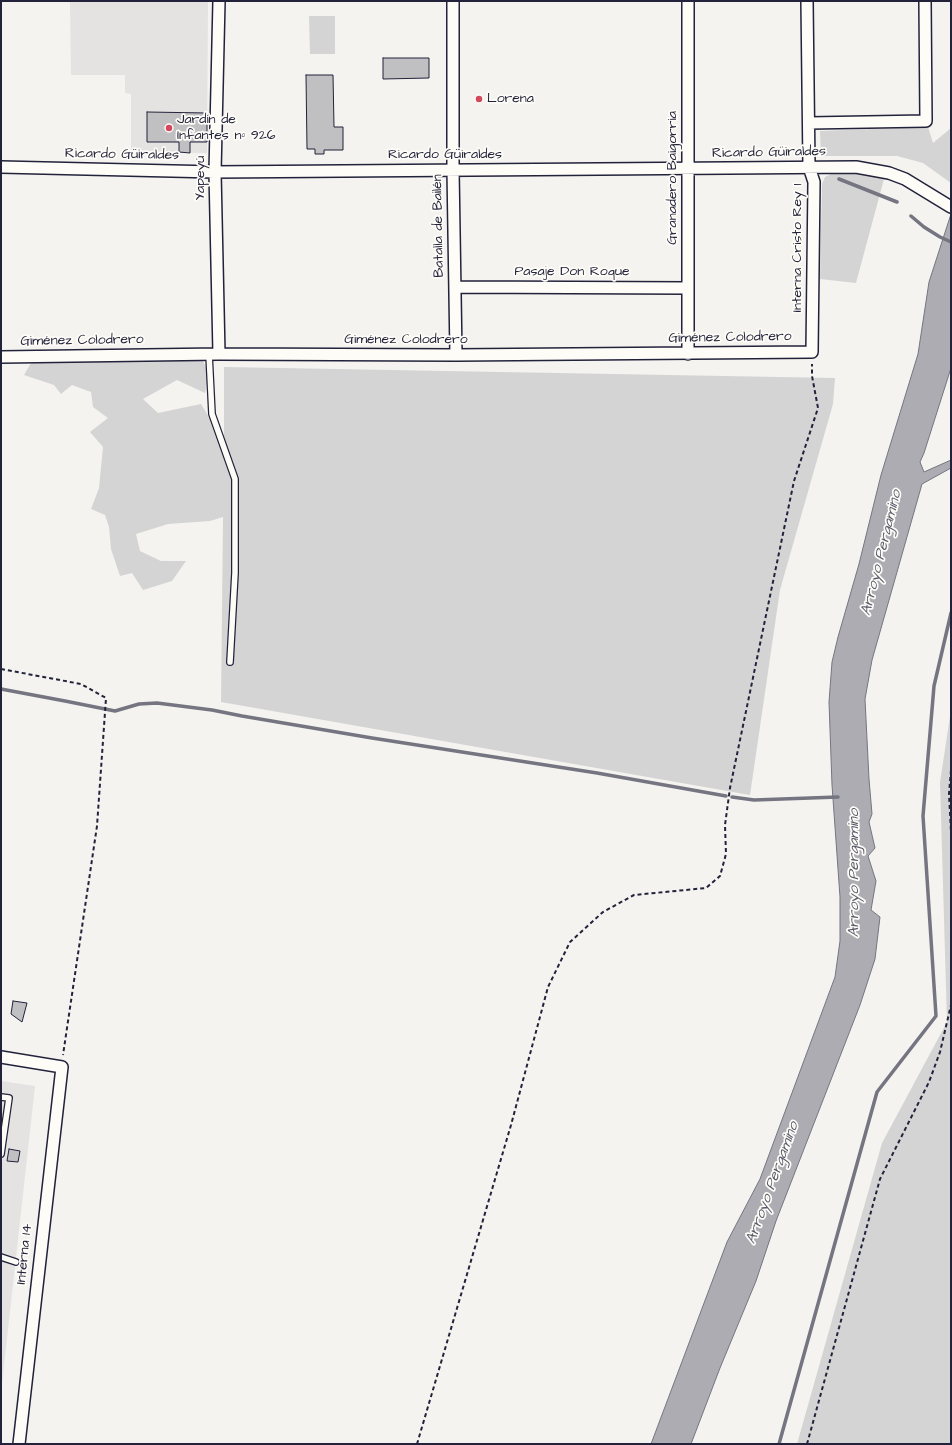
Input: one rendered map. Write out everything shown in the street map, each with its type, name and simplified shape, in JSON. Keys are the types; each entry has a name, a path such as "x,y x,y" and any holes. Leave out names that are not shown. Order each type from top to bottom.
{"street":[{"name":"Yapeyú","path":"214,354 215,172 219,1"},
{"name":"Batalla de Bailén","path":"453,1 453,170 456,355"},
{"name":"Granadero Baigorria","path":"688,1 688,354"},
{"name":"Interna Cristo Rey 1","path":"807,1 809,167 814,182 812,352"},
{"path":"808,123 926,121 925,1"},
{"name":"Ricardo Güiraldes","path":"1,167 215,172 856,167 889,173 905,179 951,207"},
{"name":"Pasaje Don Roque","path":"455,287 688,288"},
{"name":"Giménez Colodrero","path":"1,356 214,354 688,354 812,352"},
{"path":"1,1058 62,1067"},
{"name":"Interna 14","path":"19,1444 62,1067"}],"lane":[{"path":"214,354 212,414 235,479 235,573 230,662"},
{"path":"1,1097 10,1098 1,1154"},
{"path":"1,1257 16,1262"}],"path":[{"path":"417,1444 511,1124 548,987 570,942 603,912 634,896 706,888 720,876 726,854 725,826 735,765 794,481 818,408 812,376 812,352"},
{"path":"1,669 81,684 106,698 97,826 62,1067"},
{"path":"951,770 949,794 951,832"},
{"path":"807,1444 880,1179 929,1082 940,1052 951,1005"}],"shaded area":[{"path":"70,1 208,1 207,153 131,152 131,94 125,93 125,75 71,75"},
{"path":"309,16 335,16 335,54 310,54"},
{"path":"928,127 933,143 951,128 951,183 923,163 897,156 821,156 820,131"},
{"path":"831,174 860,174 884,179 856,283 820,279 822,184 825,177"},
{"path":"58,358 202,359 209,373 205,393 177,380 143,399 158,413 201,404 224,446 224,367 835,378 833,404 780,590 750,795 221,702 223,517 210,521 168,524 136,534 140,551 161,561 186,561 172,581 143,590 132,573 120,576 111,549 109,527 105,515 91,509 99,488 103,447 90,432 108,418 93,407 91,392 72,385 61,394 54,385 24,375 31,363"},
{"path":"951,710 951,1444 797,1444 882,1143 947,1022 940,782"},
{"path":"1,1081 35,1086 1,1393"}],"water":[{"name":"Arroyo Pergamino","path":"951,214 951,368 920,462 924,472 951,460 951,468 922,484 872,660 865,699 872,814 869,822 875,848 868,856 876,881 871,910 880,917 875,959 860,1005 776,1221 756,1281 720,1368 691,1444 651,1444 727,1242 760,1179 835,977 840,941 840,897 832,785 829,702 832,662 859,564 881,475 918,354 929,282"}],"building":[{"path":"383,58 429,58 429,78 383,79"},
{"path":"306,75 333,75 334,127 343,127 343,150 324,150 324,154 315,154 315,149 307,149"},
{"path":"147,112 207,113 207,142 190,142 190,153 179,152 179,142 147,142"},
{"path":"13,1001 27,1003 22,1022 11,1014"},
{"path":"9,1149 20,1151 18,1162 7,1161"}],"waterway":[{"path":"839,179 897,202"},
{"path":"911,216 924,227 951,242"},
{"path":"779,1444 877,1092 936,1016 923,816 934,686 951,613"},
{"path":"1,689 115,711 139,704 157,703 212,710 372,738 597,773 726,796"},
{"path":"732,797 754,800 838,797"}],"place":[{"name":"Lorena","path":"479,99"},
{"name":"Jardín de Infantes nº 926","path":"169,128"}]}
